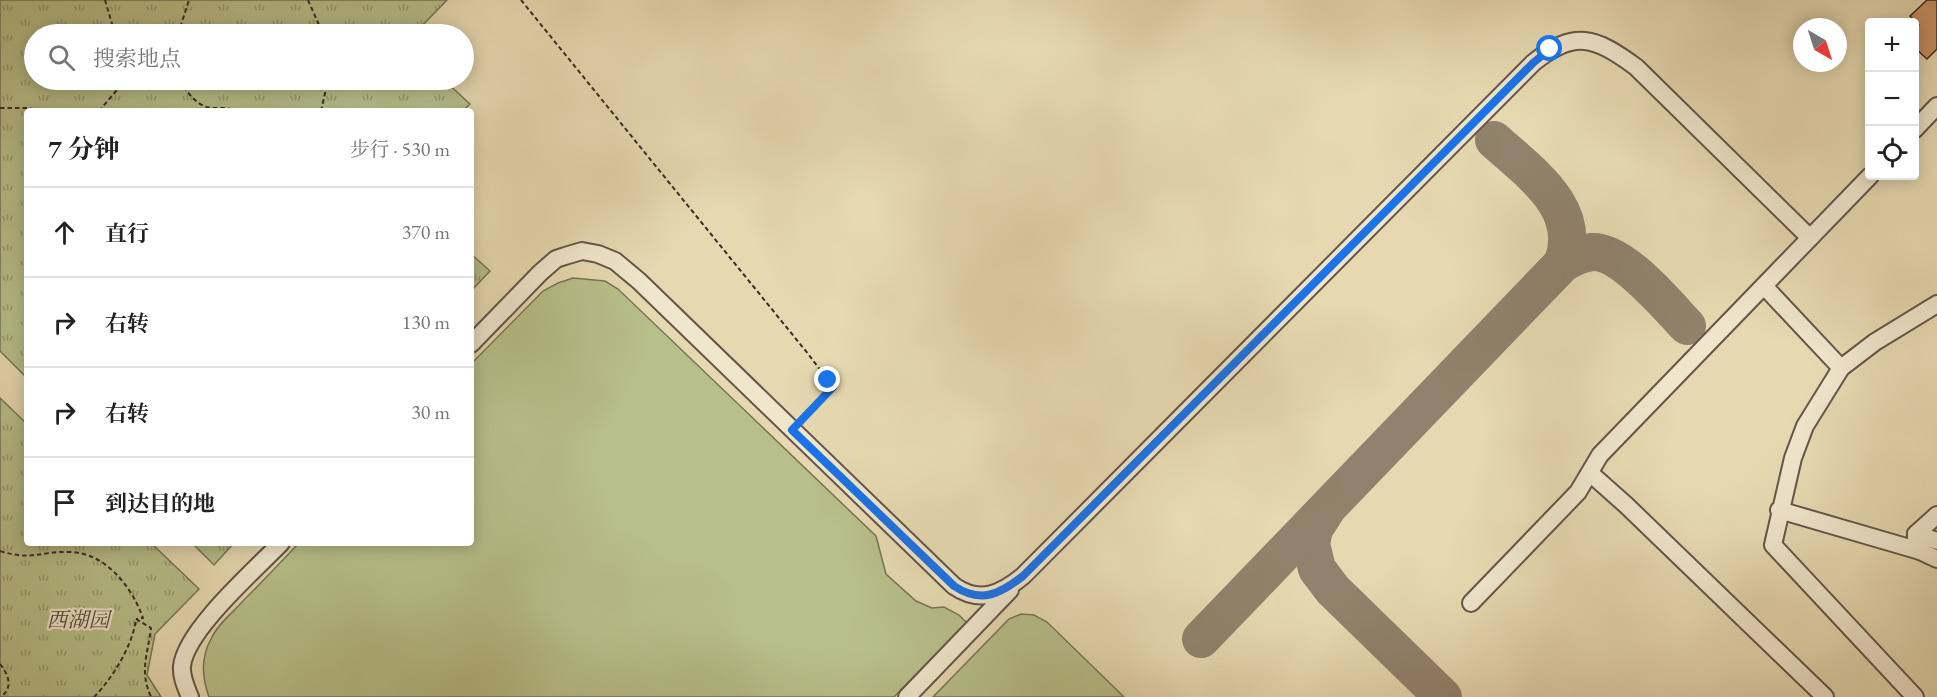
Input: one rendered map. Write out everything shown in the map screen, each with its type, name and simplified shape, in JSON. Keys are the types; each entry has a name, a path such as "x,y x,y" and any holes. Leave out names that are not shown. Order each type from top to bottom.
{"lane":[{"path":"907,697 1023,576 1524,72 1550,49 1570,41 1592,41 1612,50 1636,67 1810,238"},
{"path":"1918,126 1937,106"},
{"path":"1471,603 1578,492 1600,455 1866,180"},
{"path":"474,341 540,273 556,260 582,251 615,261 639,281 960,590 975,595 992,595 1010,587 1023,576"},
{"path":"1764,286 1841,368"},
{"path":"1916,697 1773,545 1779,510 1793,458 1805,426 1841,368 1875,342 1937,304"},
{"path":"1590,473 1825,697"},
{"path":"1779,510 1920,551 1937,559"},
{"path":"1916,534 1937,515"},
{"path":"1916,534 1920,551"},
{"path":"1916,534 1937,541"},
{"path":"190,697 182,675 182,665 190,644 208,618 277,546"}],"path":[{"path":"105,0 113,24"},
{"path":"181,24 189,0"},
{"path":"308,0 319,24"},
{"path":"521,0 833,387 792,430"},
{"path":"102,108 117,90"},
{"path":"186,90 204,107 227,108"},
{"path":"322,108 326,90"},
{"path":"0,108 24,108"},
{"path":"0,551 24,557 70,552 84,555 103,564 125,583 137,600 143,618 136,619"},
{"path":"94,697 115,671 131,638 136,619"},
{"path":"136,619 151,628 144,678 151,697"},
{"path":"0,664 8,675 9,683 6,693 1,697"}],"green space":[{"path":"0,0 447,0 424,24 24,24 24,90 455,90 470,104 466,108 24,108 24,375 0,351"},
{"path":"474,257 490,271 474,288"},
{"path":"573,278 605,281 618,289 876,536 886,574 916,601 932,608 944,607 959,615 967,623 894,697 209,697 204,675 204,660 214,634 224,620 296,546 474,546 474,361 543,291"},
{"name":"西湖园","path":"0,398 24,421 24,546 154,546 199,589 155,634 147,675 161,697 0,697"},
{"path":"195,546 231,546 214,565"},
{"path":"1021,614 1034,615 1047,622 1124,697 933,697 1009,619"}],"building":[{"path":"1927,0 1937,0 1937,49 1927,59 1919,52 1919,18 1910,16"}],"taxiway":[{"path":"1494,140 1537,179 1560,209 1566,226 1567,244 1562,264"},
{"path":"1201,639 1562,264 1584,253 1592,252 1617,260 1643,280 1687,326"},
{"path":"1325,512 1314,529 1311,544 1317,569 1333,590 1443,697"}],"route":[{"path":"828,380 833,387 792,430 954,586 975,595 998,593 1023,576 1533,63 1550,49"}]}
